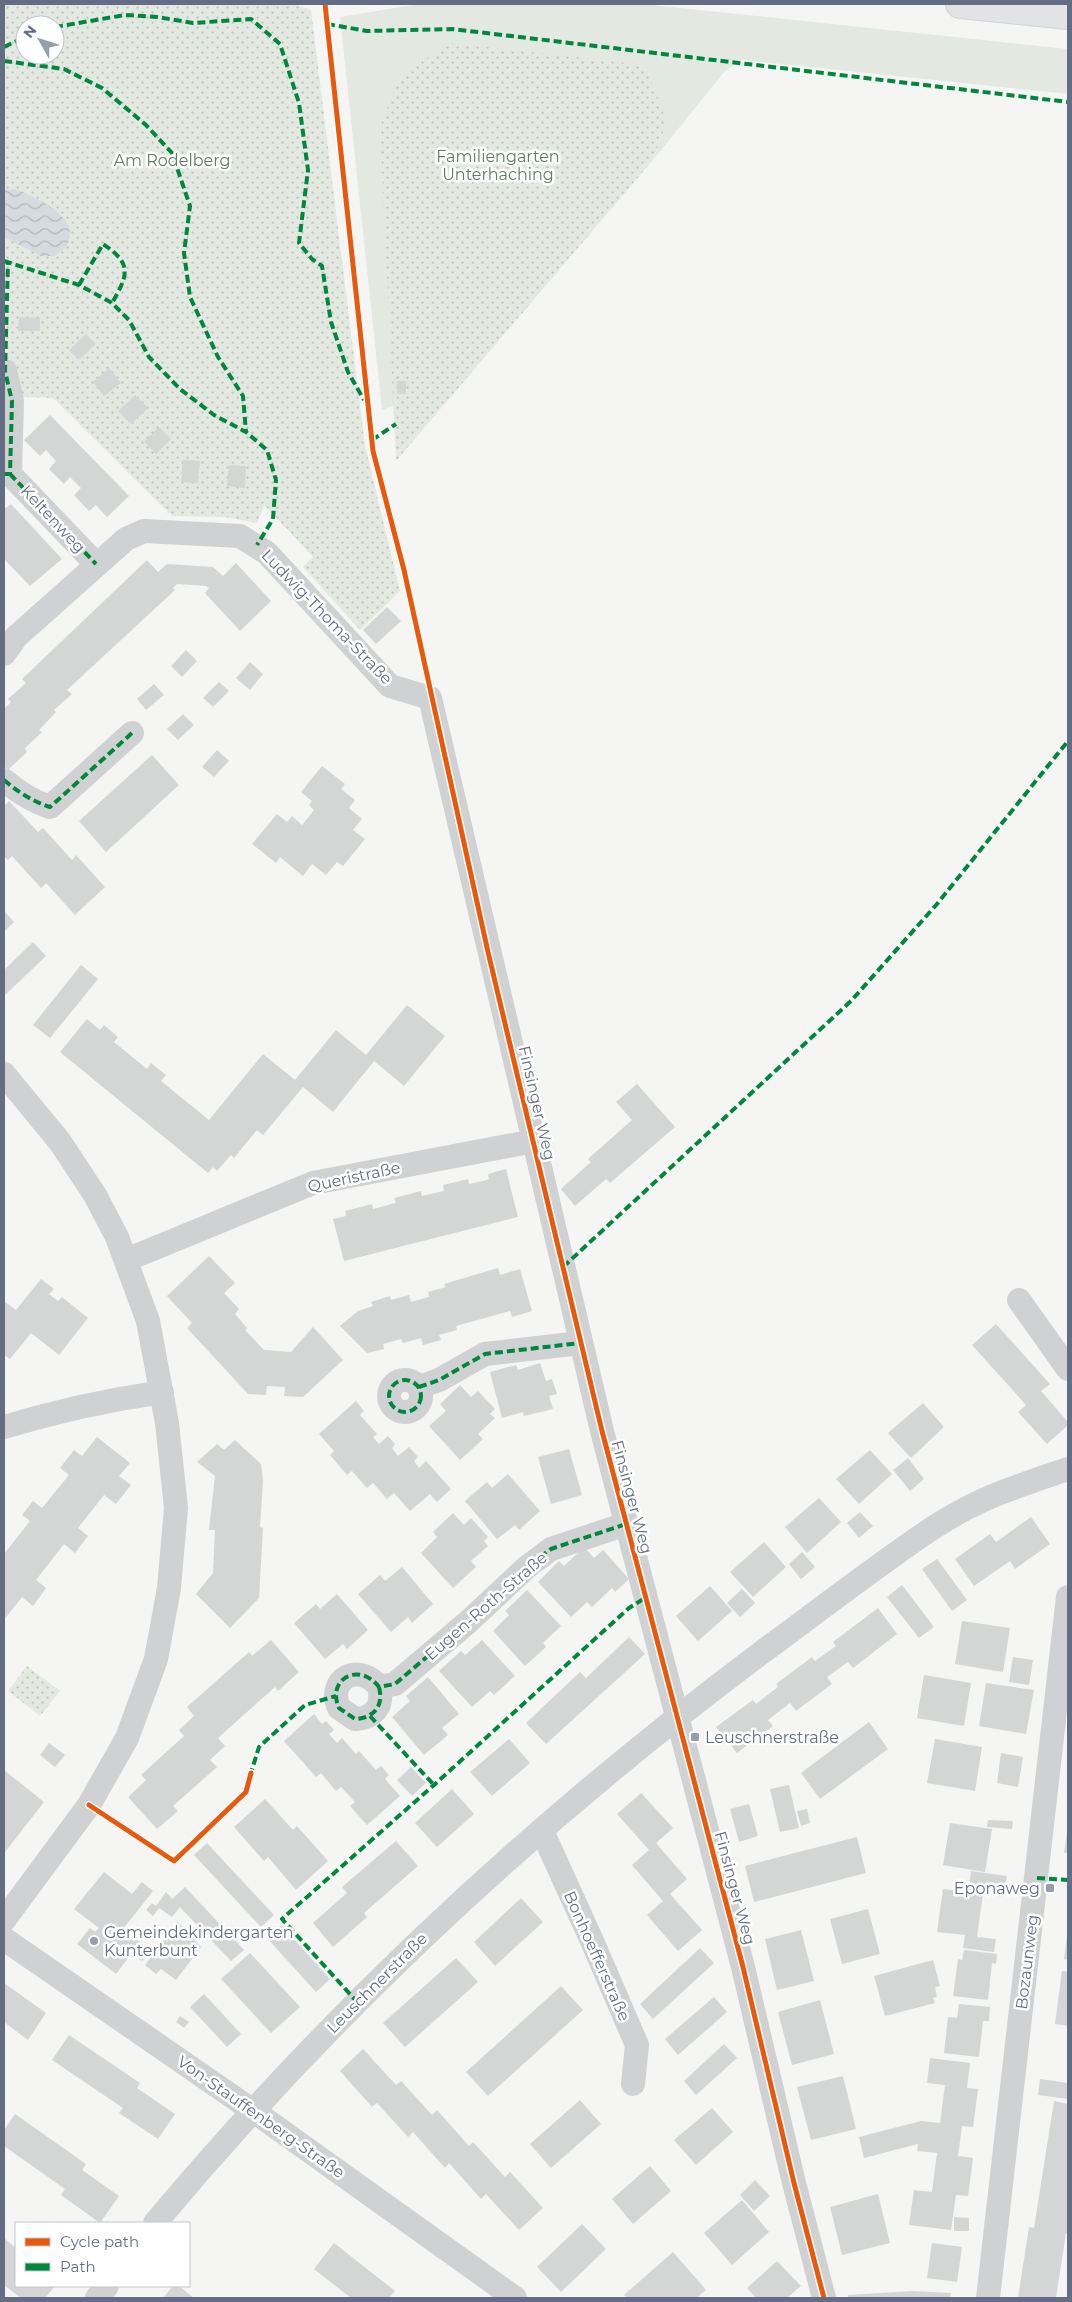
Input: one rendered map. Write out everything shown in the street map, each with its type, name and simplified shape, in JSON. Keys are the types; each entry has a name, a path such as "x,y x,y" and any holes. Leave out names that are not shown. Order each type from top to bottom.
{"highway":[{"path":"960,4 1068,15"}],"street":[{"name":"Keltenweg","path":"5,371 12,401 7,474 96,564"},
{"name":"Ludwig-Thoma-Straße","path":"4,654 16,637 126,539 144,531 240,536 267,553 390,686 430,698"},
{"name":"Finsinger Weg","path":"430,698 580,1343 676,1717 743,1967 792,2174 824,2298"},
{"path":"4,780 16,790 38,803 50,807 132,733"},
{"path":"4,1074 60,1142 95,1195 117,1237 148,1321 167,1423 176,1508 169,1588 156,1659 126,1738 93,1798 4,1920"},
{"name":"Queristraße","path":"126,1260 314,1183 534,1141"},
{"path":"1019,1300 1068,1369"},
{"path":"419,1387 439,1380 485,1354 580,1343"},
{"path":"4,1427 48,1413 105,1400 162,1392"},
{"name":"Leuschnerstraße","path":"156,2222 252,2110 442,1920 542,1831 676,1717 924,1532 972,1506 1014,1487 1068,1469"},
{"name":"Eugen-Roth-Straße","path":"379,1686 395,1684 468,1622 527,1567 551,1549 626,1524"},
{"name":"Bozaunweg","path":"988,2298 1068,1597"},
{"name":"Bonhoefferstraße","path":"542,1831 637,2045 633,2084"},
{"name":"Von-Stauffenberg-Straße","path":"4,1939 252,2110 515,2298"},
{"path":"98,2298 106,2287"}],"green space":[{"name":"Am Rodelberg","path":"4,4 295,4 311,10 365,446 400,591 360,630 303,567 313,557 264,505 257,523 225,517 172,516 53,398 4,396"},
{"path":"419,4 643,4 1068,49 1068,94 742,60 725,71 653,160 667,122 380,127 395,405 382,410 340,17"},
{"name":"Familiengarten Unterhaching","path":"450,43 645,65 667,122 653,160 396,461 380,127 400,76"},
{"path":"27,1666 60,1691 40,1716 8,1691"}],"water":[{"path":"15,189 44,203 63,217 70,235 67,245 55,256 41,256 4,237 4,190"}],"building":[{"path":"19,317 40,318 40,331 18,331"},
{"path":"86,334 96,344 79,360 69,350"},
{"path":"109,368 121,383 104,396 93,382"},
{"path":"397,381 406,381 406,394 397,394"},
{"path":"135,395 148,408 131,424 118,411"},
{"path":"50,415 129,496 107,517 96,505 89,511 74,495 81,488 70,477 64,484 49,469 56,461 46,450 40,456 24,440"},
{"path":"159,427 171,439 156,454 144,442"},
{"path":"183,460 200,461 198,483 181,482"},
{"path":"229,465 246,466 245,488 227,486"},
{"path":"11,504 62,559 30,586 4,559 4,509"},
{"path":"147,560 158,572 167,564 213,567 223,576 236,563 271,601 240,631 205,593 209,588 206,586 177,584 173,588 175,590 67,690 72,694 54,710 56,712 39,730 42,732 25,748 27,752 8,770 4,766 4,709 11,702 8,699 26,683 22,679"},
{"path":"387,607 401,621 376,644 363,630"},
{"path":"186,650 197,661 182,677 171,666"},
{"path":"250,662 263,674 250,690 236,678"},
{"path":"219,682 229,691 213,707 203,698"},
{"path":"154,684 164,695 146,710 137,699"},
{"path":"183,714 194,725 178,740 167,729"},
{"path":"217,750 229,761 214,777 202,767"},
{"path":"152,755 179,785 106,852 79,821"},
{"path":"322,766 345,784 341,789 355,800 349,808 362,819 353,830 365,839 343,866 337,862 326,875 312,864 303,876 280,857 276,863 252,844 277,814 287,822 292,816 302,825 314,810 309,805 312,801 301,792"},
{"path":"9,801 38,832 43,828 72,860 76,855 105,887 75,915 46,883 41,888 12,856 8,860 4,856 4,804"},
{"path":"4,911 14,922 4,932"},
{"path":"33,942 46,956 4,996 4,970"},
{"path":"81,965 98,979 50,1038 33,1025"},
{"path":"407,1005 445,1036 404,1086 374,1061 333,1112 303,1087 263,1135 257,1130 234,1158 231,1155 217,1171 213,1167 208,1173 60,1052 87,1019 100,1030 104,1025 118,1037 114,1042 147,1069 151,1063 166,1075 161,1081 209,1120 263,1054 295,1080 336,1030 366,1055"},
{"path":"637,1084 675,1127 610,1183 606,1179 575,1206 561,1189 591,1162 588,1159 632,1120 616,1102"},
{"path":"506,1169 518,1217 344,1261 333,1219 346,1216 345,1211 372,1204 373,1209 396,1203 394,1198 421,1191 422,1196 444,1191 443,1185 468,1179 469,1184 483,1181 489,1179 488,1174"},
{"path":"209,1256 235,1283 224,1293 239,1309 235,1314 247,1328 245,1330 264,1350 291,1352 313,1327 343,1360 303,1397 284,1396 285,1387 267,1386 266,1395 248,1394 187,1328 192,1323 167,1296"},
{"path":"498,1268 500,1275 520,1269 532,1311 512,1317 510,1311 456,1326 457,1330 439,1335 441,1340 423,1345 421,1338 403,1343 401,1339 383,1344 384,1349 367,1353 340,1326 358,1311 373,1306 371,1302 390,1296 391,1300 409,1295 411,1302 429,1297 428,1292 446,1287 444,1284"},
{"path":"41,1279 54,1289 49,1294 58,1301 62,1297 88,1318 59,1355 31,1333 10,1359 4,1355 4,1301 16,1310"},
{"path":"996,1324 1050,1384 1041,1391 1068,1422 1068,1425 1047,1444 1018,1412 1026,1405 972,1345"},
{"path":"540,1363 546,1381 552,1379 557,1394 549,1396 553,1409 524,1416 523,1412 502,1418 490,1372 516,1365 518,1370"},
{"path":"460,1385 471,1397 478,1391 495,1409 490,1414 495,1418 478,1434 483,1439 460,1460 429,1426 446,1411 440,1404"},
{"path":"356,1401 364,1411 360,1415 377,1434 373,1437 379,1444 388,1436 395,1444 392,1448 398,1456 409,1447 418,1457 414,1461 419,1468 426,1461 451,1489 437,1502 430,1494 410,1511 394,1493 387,1499 373,1483 367,1488 352,1471 347,1475 330,1455 334,1451 319,1434"},
{"path":"923,1403 944,1427 911,1458 888,1433"},
{"path":"97,1437 130,1463 119,1476 131,1485 116,1504 104,1495 78,1528 88,1536 75,1553 64,1544 36,1580 46,1588 33,1606 22,1597 4,1620 4,1554 30,1521 22,1515 33,1501 42,1508 69,1475 60,1468 74,1450 82,1456"},
{"path":"235,1440 261,1464 263,1481 260,1527 263,1528 259,1598 230,1628 196,1594 213,1573 215,1530 209,1530 215,1476 197,1462 217,1444 224,1450"},
{"path":"569,1449 582,1495 551,1504 538,1457"},
{"path":"870,1450 892,1474 859,1504 836,1479"},
{"path":"908,1458 924,1479 910,1491 893,1470"},
{"path":"508,1474 540,1511 519,1530 515,1525 497,1539 465,1501 487,1482 492,1488"},
{"path":"819,1498 841,1522 807,1553 785,1527"},
{"path":"860,1512 873,1526 859,1538 847,1523"},
{"path":"453,1513 464,1525 471,1518 488,1537 484,1541 488,1546 471,1561 476,1567 453,1588 421,1553 437,1537 433,1532"},
{"path":"1031,1517 1050,1544 1015,1569 1010,1561 974,1586 955,1559 990,1534 996,1542"},
{"path":"764,1542 786,1567 753,1597 730,1572"},
{"path":"584,1547 594,1558 603,1550 629,1579 615,1592 612,1588 592,1607 587,1602 571,1617 538,1582 559,1561 564,1566"},
{"path":"802,1552 815,1567 801,1579 789,1564"},
{"path":"937,1559 967,1600 952,1611 922,1569"},
{"path":"402,1567 433,1604 412,1623 408,1617 391,1632 358,1594 380,1575 385,1581"},
{"path":"902,1585 934,1627 919,1638 887,1597"},
{"path":"710,1586 732,1611 698,1641 676,1616"},
{"path":"742,1589 755,1603 740,1617 727,1603"},
{"path":"527,1590 561,1626 543,1643 546,1647 525,1666 493,1631 509,1615 505,1611"},
{"path":"337,1594 368,1630 347,1649 343,1644 325,1659 294,1623 316,1604 320,1609"},
{"path":"878,1608 897,1634 853,1668 848,1662 827,1677 832,1684 796,1711 790,1703 768,1720 773,1726 737,1753 716,1727 753,1700 756,1704 778,1687 776,1684 812,1657 815,1661 836,1646 833,1642"},
{"path":"962,1621 1010,1628 1003,1672 955,1664"},
{"path":"629,1637 645,1654 546,1744 526,1723 580,1672 586,1678"},
{"path":"271,1640 299,1672 278,1691 275,1687 218,1738 225,1746 210,1760 217,1767 173,1806 178,1811 157,1829 128,1797 146,1780 141,1775 184,1736 179,1730 194,1716 187,1707 249,1652 252,1656"},
{"path":"482,1640 515,1676 494,1695 490,1691 472,1707 439,1671 461,1651 465,1655"},
{"path":"1013,1657 1033,1660 1029,1685 1009,1682"},
{"path":"924,1675 971,1683 964,1726 917,1718"},
{"path":"428,1677 459,1714 442,1728 448,1735 424,1755 392,1717 410,1701 406,1696"},
{"path":"986,1683 1034,1690 1026,1734 979,1726"},
{"path":"314,1714 322,1724 326,1721 334,1730 329,1734 337,1743 342,1738 356,1754 359,1751 376,1770 381,1766 389,1775 385,1779 400,1796 367,1825 350,1806 355,1802 341,1787 336,1791 321,1773 316,1777 284,1741"},
{"path":"869,1722 888,1749 820,1799 801,1773"},
{"path":"509,1739 530,1763 492,1796 470,1772"},
{"path":"935,1739 982,1747 975,1791 927,1783"},
{"path":"49,1743 65,1755 55,1767 40,1755"},
{"path":"1001,1753 1023,1757 1018,1787 997,1783"},
{"path":"411,1767 426,1783 412,1796 397,1780"},
{"path":"4,1770 44,1802 5,1852 4,1851"},
{"path":"789,1785 799,1828 780,1832 770,1789"},
{"path":"452,1789 474,1814 437,1847 415,1823"},
{"path":"641,1793 673,1828 656,1843 687,1879 670,1894 702,1930 678,1951 647,1915 663,1901 632,1865 649,1850 617,1814"},
{"path":"265,1799 293,1830 297,1826 328,1861 296,1890 268,1857 264,1861 234,1827"},
{"path":"749,1804 758,1836 739,1842 730,1809"},
{"path":"807,1809 810,1823 801,1826 797,1811"},
{"path":"988,1820 1013,1821 1012,1829 987,1827"},
{"path":"950,1823 992,1829 985,1872 943,1865"},
{"path":"1067,1832 1068,1853 1064,1853"},
{"path":"857,1837 866,1873 754,1902 745,1866"},
{"path":"396,1841 418,1866 364,1913 367,1917 333,1947 313,1923 347,1893 342,1887"},
{"path":"207,1843 274,1915 261,1927 194,1855"},
{"path":"971,1871 1007,1876 1003,1897 983,1894 977,1937 996,1939 994,1952 963,1948 965,1935 937,1932 943,1889 968,1892"},
{"path":"104,1872 132,1894 142,1882 153,1891 123,1929 150,1950 142,1961 132,1953 116,1974 77,1944 90,1928 95,1932 99,1928 74,1909"},
{"path":"185,1887 244,1950 231,1961 180,1907 172,1917 159,1908 153,1916 146,1910 152,1903 156,1906 166,1892 172,1899"},
{"path":"521,1898 543,1922 495,1966 474,1942"},
{"path":"868,1909 880,1954 842,1964 830,1919"},
{"path":"177,1921 201,1947 176,1980 161,1969 156,1974 145,1965"},
{"path":"281,1925 330,1979 316,1992 267,1938"},
{"path":"801,1930 814,1981 777,1990 765,1939"},
{"path":"1068,1936 1068,1960 1064,1959"},
{"path":"700,1948 714,1963 653,2019 640,2004"},
{"path":"964,1950 997,1954 996,1964 992,1963 988,2000 953,1996 958,1959 962,1960"},
{"path":"250,1953 300,2007 271,2033 221,1979"},
{"path":"456,1958 478,1982 405,2047 383,2023"},
{"path":"933,1960 940,1986 935,1987 937,1997 933,1998 935,2003 885,2016 874,1976"},
{"path":"1062,1971 1068,1972 1068,2026 1055,2024"},
{"path":"4,1983 46,2013 28,2040 4,2022"},
{"path":"561,1986 583,2010 488,2096 466,2072"},
{"path":"204,1994 241,2034 227,2047 190,2007"},
{"path":"714,1997 727,2012 678,2055 665,2039"},
{"path":"820,2000 834,2054 792,2065 778,2012"},
{"path":"959,2004 990,2007 989,2021 983,2021 979,2057 944,2053 948,2017 957,2018"},
{"path":"180,2016 189,2022 184,2028 176,2022"},
{"path":"69,2035 140,2083 137,2088 175,2114 158,2139 119,2113 123,2108 52,2060"},
{"path":"724,2044 737,2058 696,2095 684,2081"},
{"path":"363,2049 396,2085 401,2081 432,2115 437,2110 469,2146 473,2142 505,2177 510,2172 543,2208 519,2230 486,2194 481,2199 449,2163 445,2168 413,2132 408,2137 377,2103 372,2107 340,2071"},
{"path":"930,2058 970,2063 967,2088 978,2089 973,2127 962,2126 958,2156 973,2158 968,2196 956,2195 951,2230 909,2225 914,2190 932,2192 937,2153 917,2151 918,2144 864,2158 859,2137 921,2121 940,2123 945,2085 927,2083"},
{"path":"843,2076 856,2129 811,2140 797,2087"},
{"path":"1040,2079 1068,2083 1068,2099 1038,2095"},
{"path":"580,2100 601,2124 551,2168 530,2144"},
{"path":"1054,2101 1068,2104 1068,2233 1066,2233 1056,2298 1018,2298 1029,2227 1034,2228"},
{"path":"712,2108 733,2132 696,2165 674,2140"},
{"path":"15,2114 86,2164 82,2170 119,2196 101,2222 61,2195 65,2189 4,2146 4,2130"},
{"path":"650,2166 671,2191 633,2224 612,2199"},
{"path":"755,2180 770,2196 754,2211 740,2195"},
{"path":"878,2194 890,2243 842,2255 830,2207"},
{"path":"742,2200 769,2232 732,2265 704,2233"},
{"path":"954,2217 969,2218 969,2231 954,2231"},
{"path":"582,2224 606,2249 561,2292 537,2267"},
{"path":"4,2238 15,2247 15,2287 54,2287 45,2298 21,2298 4,2285"},
{"path":"334,2243 395,2291 389,2298 351,2298 314,2269"},
{"path":"932,2243 962,2247 957,2282 927,2278"},
{"path":"673,2252 706,2290 696,2298 627,2298 624,2295"},
{"path":"777,2261 801,2286 787,2298 756,2298 747,2288"},
{"path":"172,2287 180,2287 194,2298 163,2298"},
{"path":"913,2291 951,2293 950,2298 848,2298 848,2295"}],"marked path":[{"path":"65,25 125,15 157,17 193,23 251,19 280,44 299,103 308,170 299,243 312,259 322,266 331,322 348,372 364,400"},
{"path":"327,24 367,31 452,29 1068,102"},
{"path":"4,47 15,42"},
{"path":"4,61 64,69 102,88 146,125 172,153 190,206 184,253 190,297 218,357 243,396 246,432"},
{"path":"79,285 103,244 119,258 125,270 122,285 112,303"},
{"path":"4,261 79,285 112,303 129,320 149,357 180,389 214,415 246,432 267,450 276,480 273,519 257,545"},
{"path":"4,474 10,474 12,401 5,371 8,262"},
{"path":"372,440 396,424"},
{"path":"10,474 96,564"},
{"path":"4,780 26,796 50,807 132,733"},
{"path":"563,1267 851,1001 937,904 1068,741"},
{"path":"419,1387 439,1380 485,1354 580,1343"},
{"path":"405,1380 417,1384 421,1396 417,1408 405,1412 393,1408 389,1396 393,1384 405,1380"},
{"path":"379,1687 379,1705 376,1710 367,1716 355,1719 339,1708 336,1698 337,1689 347,1677 362,1675 371,1679 379,1687 395,1684 468,1622 527,1567 551,1549 626,1524"},
{"path":"358,2003 282,1919 434,1785 629,1608 645,1598"},
{"path":"250,1776 259,1747 305,1705 336,1696"},
{"path":"370,1716 434,1785"},
{"path":"1037,1878 1068,1880"}],"cycle path":[{"path":"325,4 373,451 404,570 488,952 602,1431 743,1967 794,2183 824,2298"},
{"path":"89,1805 174,1861 246,1792 251,1773"}],"place":[{"name":"Leuschnerstraße","path":"695,1737"},
{"name":"Eponaweg","path":"1050,1888"},
{"name":"Gemeindekindergarten Kunterbunt","path":"94,1941"}]}
